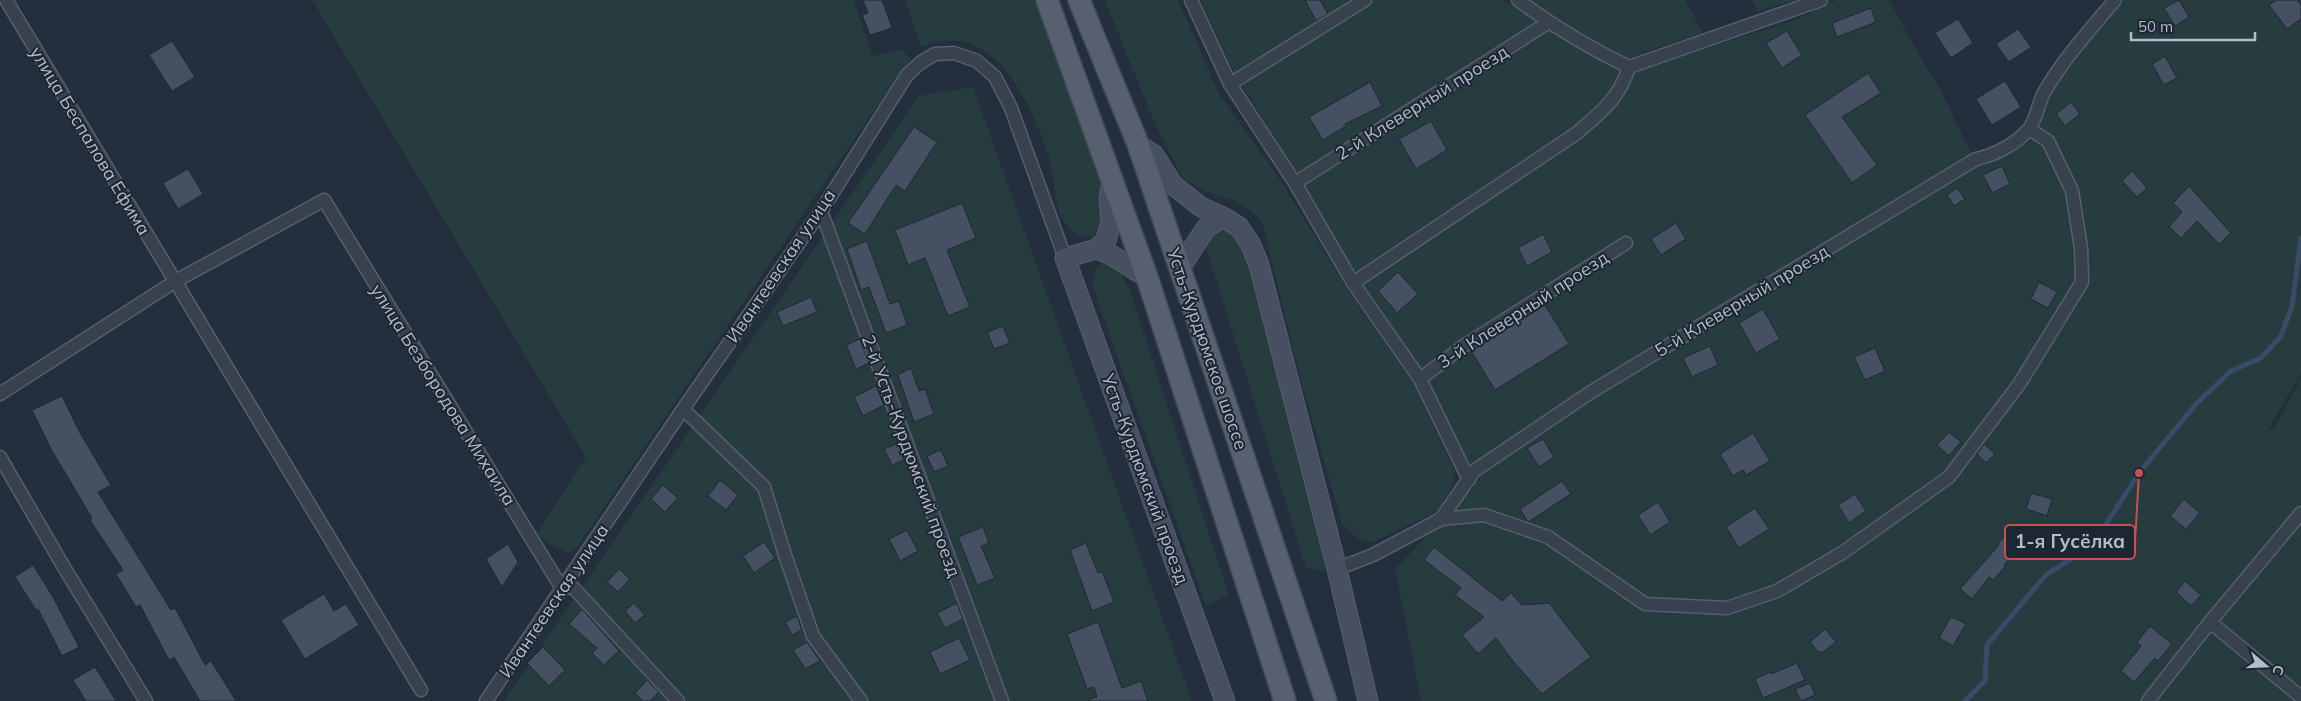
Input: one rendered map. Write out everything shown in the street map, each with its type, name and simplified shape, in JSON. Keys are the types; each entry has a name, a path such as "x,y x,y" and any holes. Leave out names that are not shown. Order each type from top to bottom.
{"main road":[{"name":"Усть-Курдюмское шоссе","path":"1047,0 1148,277 1285,701"},
{"name":"Усть-Курдюмское шоссе","path":"1079,0 1138,144 1326,701"}],"street":[{"name":"улица Беспалова Ефима","path":"6,0 421,690"},
{"path":"1190,0 1230,84 1295,183 1353,283 1420,379 1469,480"},
{"path":"1230,84 1365,0"},
{"path":"1518,0 1548,22 1595,51 1629,66 1821,0"},
{"name":"5-й Клеверный проезд","path":"1337,569 1373,555 1441,519 1474,471 1591,392 1976,159 1989,156 2010,145 2029,129 2044,92 2114,0"},
{"name":"2-й Клеверный проезд","path":"1295,183 1548,22"},
{"name":"Ивантеевская улица","path":"486,701 566,586 683,409 820,211 907,75 920,63 936,54 954,53 977,61 995,77 1011,108 1065,258"},
{"path":"1353,283 1577,133 1610,104 1624,82 1629,66"},
{"path":"1441,519 1484,515 1548,537 1645,604 1727,608 1777,591 1842,553 1949,477 2020,383 2082,282 2081,248 2072,191 2048,141 2029,129"},
{"path":"1138,144 1154,155 1173,185 1201,207 1239,227 1251,245 1259,265 1337,569 1368,701"},
{"path":"1065,258 1096,249 1106,241 1112,220 1109,199 1112,181"},
{"name":"улица Безбородова Михаила","path":"174,282 324,200 566,586 678,701"},
{"name":"2-й Усть-Курдюмский проезд","path":"820,211 1002,701"},
{"path":"1180,268 1206,228 1223,217"},
{"name":"3-й Клеверный проезд","path":"1420,379 1465,345 1626,242"},
{"path":"1096,249 1112,254 1133,270 1148,277"},
{"name":"Усть-Курдюмский проезд","path":"1065,258 1224,701"},
{"path":"0,394 174,282"},
{"path":"683,409 764,487 784,555 813,636 860,701"},
{"path":"0,457 65,569 146,701"},
{"path":"2148,701 2210,622 2301,513"},
{"path":"2210,622 2301,697"}],"green space":[{"path":"312,0 854,0 872,56 901,50 911,59 900,72 575,550 567,553 536,535 586,457"},
{"path":"905,0 1036,0 1105,198 1101,234 1088,237 1076,234 1063,220 1056,200 1051,164 1042,136 1020,90 1005,70 988,54 969,43 946,40 921,47"},
{"path":"1105,0 1178,0 1218,92 1284,186 1347,289 1414,384 1455,471 1454,482 1439,511 1373,542 1357,538 1342,523 1302,385 1262,222 1251,210 1233,200 1205,191 1183,179 1156,126"},
{"path":"1200,0 1503,0 1539,23 1555,18 1528,0 1685,0 1703,33 1640,53 1655,65 1792,21 1837,0 1889,0 1924,64 1939,87 1968,147 1980,166 2017,149 2034,137 2040,127 2048,100 2059,82 2124,0 2301,0 2301,373 2267,431 2274,429 2301,379 2301,701 1421,701 1395,569 1480,480 1233,70"},
{"path":"1752,0 1797,0 1757,11"},
{"path":"973,87 1192,701 504,701 919,96"},
{"path":"1221,229 1230,232 1251,265 1330,569 1325,571 1306,568 1206,247 1207,237"},
{"path":"1104,261 1116,264 1130,291 1229,595 1206,606 1092,285 1097,267"}],"building":[{"path":"863,0 882,0 892,28 870,35 862,15 868,13"},
{"path":"1305,0 1320,0 1328,14 1316,21"},
{"path":"2179,0 2189,17 2175,26 2164,8"},
{"path":"2276,0 2297,0 2301,5 2301,19 2287,29 2269,5"},
{"path":"1871,8 1876,22 1837,37 1832,23"},
{"path":"1958,19 1973,43 1951,58 1935,33"},
{"path":"2018,29 2031,47 2009,62 1996,44"},
{"path":"1787,31 1802,55 1782,68 1766,43"},
{"path":"172,41 195,77 172,91 149,55"},
{"path":"2165,56 2177,78 2164,85 2152,64"},
{"path":"1868,73 1881,93 1842,117 1877,165 1852,183 1805,115"},
{"path":"2005,81 2021,107 1992,125 1976,99"},
{"path":"1370,82 1382,106 1345,124 1346,126 1323,140 1309,117"},
{"path":"2071,102 2080,114 2065,126 2056,114"},
{"path":"1431,121 1447,150 1416,169 1399,139"},
{"path":"914,127 937,142 905,191 896,185 865,234 848,223"},
{"path":"2002,166 2010,184 1992,193 1983,175"},
{"path":"188,169 203,194 178,209 163,183"},
{"path":"2132,171 2147,188 2137,197 2122,181"},
{"path":"2189,186 2231,233 2219,244 2197,221 2181,238 2169,227 2182,212 2173,203"},
{"path":"1957,188 1965,199 1954,206 1947,195"},
{"path":"962,203 976,238 947,250 970,307 948,316 925,258 908,265 895,230"},
{"path":"1676,223 1686,239 1661,255 1651,239"},
{"path":"1543,234 1552,252 1527,266 1518,248"},
{"path":"867,241 890,304 899,301 907,325 886,333 869,287 861,290 847,249"},
{"path":"1398,272 1418,294 1397,313 1378,291"},
{"path":"2039,282 2057,292 2048,308 2031,299"},
{"path":"811,297 817,312 783,326 777,312"},
{"path":"1545,305 1569,344 1495,390 1471,351"},
{"path":"1763,309 1780,339 1756,353 1739,323"},
{"path":"1003,326 1010,343 994,349 987,332"},
{"path":"860,339 869,363 856,369 846,345"},
{"path":"1710,346 1718,365 1692,377 1683,358"},
{"path":"1875,348 1885,371 1865,380 1854,357"},
{"path":"911,368 919,391 925,389 934,414 914,422 898,375"},
{"path":"876,386 884,405 863,416 854,397"},
{"path":"62,396 80,433 111,485 98,492 171,610 175,608 205,665 211,661 236,701 200,701 174,657 169,660 140,605 136,607 116,574 123,570 90,520 92,518 51,449 32,410"},
{"path":"1949,432 1961,442 1949,456 1937,445"},
{"path":"1753,433 1770,461 1746,475 1743,470 1733,476 1720,454"},
{"path":"1543,439 1554,457 1539,467 1527,448"},
{"path":"898,443 904,460 892,465 884,449"},
{"path":"1984,444 1995,454 1986,463 1977,454"},
{"path":"941,450 948,466 934,472 927,456"},
{"path":"720,480 738,495 726,510 708,496"},
{"path":"1562,481 1571,494 1528,522 1520,509"},
{"path":"663,485 678,498 665,512 651,499"},
{"path":"2031,493 2052,499 2047,516 2026,509"},
{"path":"1855,494 1866,511 1849,523 1838,505"},
{"path":"2184,499 2200,513 2186,529 2170,516"},
{"path":"1658,502 1670,522 1650,535 1638,515"},
{"path":"1755,508 1769,529 1739,548 1726,527"},
{"path":"983,527 989,543 981,546 995,578 977,585 958,537"},
{"path":"907,530 918,551 900,561 889,539"},
{"path":"2009,531 2023,543 2004,565 2005,567 1993,580 1989,577 1972,599 1960,589"},
{"path":"764,542 775,558 754,573 743,556"},
{"path":"1086,543 1098,573 1102,571 1114,602 1092,611 1070,550"},
{"path":"508,544 518,562 502,587 486,559"},
{"path":"1434,547 1502,601 1511,593 1522,605 1549,603 1591,657 1542,694 1512,660 1496,638 1478,654 1462,635 1484,617 1455,595 1461,588 1424,560"},
{"path":"33,565 53,597 79,647 62,656 38,609 36,610 15,577"},
{"path":"619,569 630,579 618,592 607,582"},
{"path":"2185,581 2201,595 2191,606 2176,592"},
{"path":"324,594 334,611 346,604 359,625 305,659 281,620"},
{"path":"634,603 645,615 635,623 625,611"},
{"path":"957,603 963,619 945,628 937,613"},
{"path":"582,609 619,651 604,665 592,653 597,648 569,624"},
{"path":"797,616 802,630 792,635 785,622"},
{"path":"1950,618 1955,618 1966,624 1953,646 1939,638"},
{"path":"1098,622 1122,688 1141,681 1148,701 1090,701 1090,699 1097,697 1094,687 1087,689 1067,634"},
{"path":"2150,626 2172,644 2158,661 2155,658 2134,682 2121,671 2141,646 2137,642"},
{"path":"1825,629 1836,642 1823,652 1818,652 1810,642"},
{"path":"959,638 970,660 940,674 930,652"},
{"path":"807,642 820,661 805,669 793,650"},
{"path":"543,647 565,670 549,686 527,663"},
{"path":"1797,663 1805,680 1763,698 1755,679"},
{"path":"95,667 116,701 86,701 73,680"},
{"path":"647,680 659,692 650,701 643,701 635,693"},
{"path":"1810,683 1815,695 1801,701 1795,689"}],"waterway":[{"path":"1965,701 1985,681 1987,645 2046,575 2081,552 2107,523 2139,473 2197,403 2231,371 2261,358 2281,336 2292,306 2301,238"}],"place":[{"name":"1-я Гусёлка","path":"2139,473"}]}
